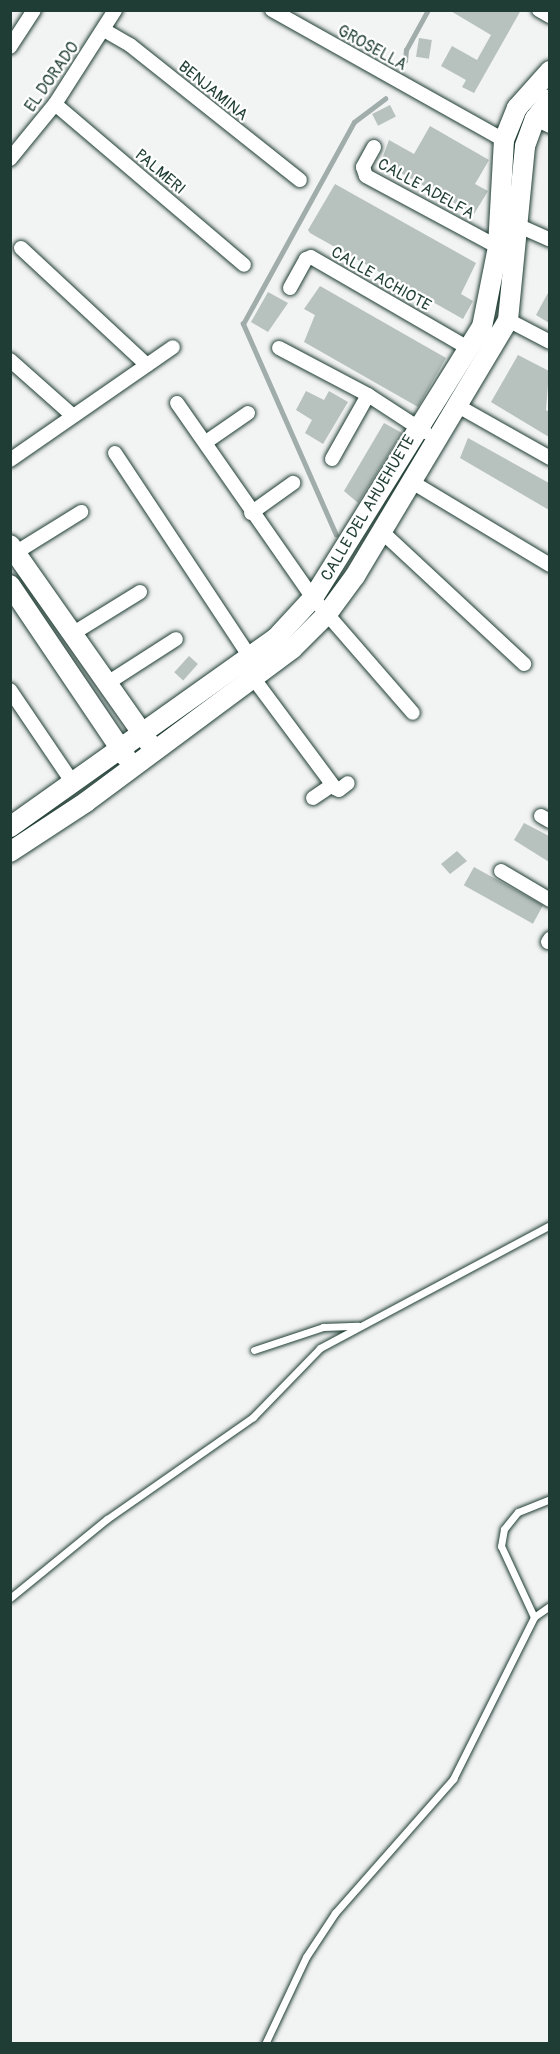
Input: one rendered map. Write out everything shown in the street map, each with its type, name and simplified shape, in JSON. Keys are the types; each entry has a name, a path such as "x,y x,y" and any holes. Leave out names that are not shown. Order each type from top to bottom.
{"street":[{"path":"10,47 34,10"},
{"name":"EL DORADO","path":"10,159 54,104 115,10"},
{"name":"GROSELLA","path":"272,10 504,140"},
{"path":"539,10 549,16"},
{"name":"BENJAMINA","path":"104,30 130,45 287,173 300,180"},
{"name":"CALLE DEL AHUEHUETE","path":"10,827 141,732 250,657 288,628 313,598 365,519 417,426 482,327 489,302 498,248 504,140 518,108 549,71"},
{"name":"CALLE DEL AHUEHUETE","path":"10,852 254,679 327,614 355,576 380,530 412,482 508,320 525,146 542,123 549,99"},
{"name":"PALMERI","path":"54,104 244,265"},
{"name":"CALLE ADELFA","path":"374,147 363,167 366,176 498,248"},
{"path":"517,225 549,240"},
{"path":"21,248 147,365"},
{"name":"CALLE ACHIOTE","path":"290,288 311,257 468,348"},
{"path":"508,320 549,342"},
{"path":"10,460 172,347"},
{"path":"279,348 368,395 436,441"},
{"path":"10,360 73,416"},
{"path":"332,459 368,395"},
{"path":"177,403 206,442 251,513 313,598 413,713"},
{"path":"458,406 549,458"},
{"path":"206,442 248,413"},
{"path":"115,453 250,657"},
{"path":"412,482 549,565"},
{"path":"251,513 293,483"},
{"path":"81,512 13,549 106,684 155,750"},
{"path":"380,530 524,664"},
{"path":"35,583 14,589 119,749 133,766"},
{"path":"72,634 140,592"},
{"path":"106,684 176,639"},
{"path":"254,679 332,784 339,790 348,783"},
{"path":"10,690 73,783"},
{"path":"314,798 332,784"},
{"path":"501,871 549,900"}],"lane":[{"path":"10,1598 107,1519 252,1417 320,1348 549,1225"},
{"path":"254,1350 323,1327 361,1326"},
{"path":"534,1617 501,1546 504,1529 518,1512 549,1499"},
{"path":"265,2043 306,1957 335,1913 453,1779 534,1617 549,1606"}],"building":[{"path":"449,10 521,10 474,93 462,87 466,80 441,66 452,46 477,60 491,35"},
{"path":"419,38 432,40 429,59 416,57"},
{"path":"390,105 396,117 378,126 372,114"},
{"path":"430,126 489,160 475,184 488,191 474,214 381,162 389,140 414,154"},
{"path":"335,184 476,263 461,294 473,301 463,319 310,233 308,230"},
{"path":"320,286 446,358 418,407 304,342 315,315 304,309"},
{"path":"549,291 549,323 536,315"},
{"path":"268,292 288,303 268,332 251,322"},
{"path":"518,355 549,371 546,410 549,412 549,437 491,402"},
{"path":"306,391 324,400 329,391 348,402 323,444 305,433 312,420 296,410"},
{"path":"384,423 402,433 358,503 344,491"},
{"path":"468,438 549,483 549,510 460,458"},
{"path":"189,656 198,664 183,680 174,672"},
{"path":"524,823 549,836 549,862 514,840"},
{"path":"457,851 467,861 450,874 441,864"},
{"path":"474,867 543,905 533,924 464,885"}],"waterway":[{"path":"405,61 406,50 428,10"},
{"path":"336,535 243,324 354,122 385,99"}]}
